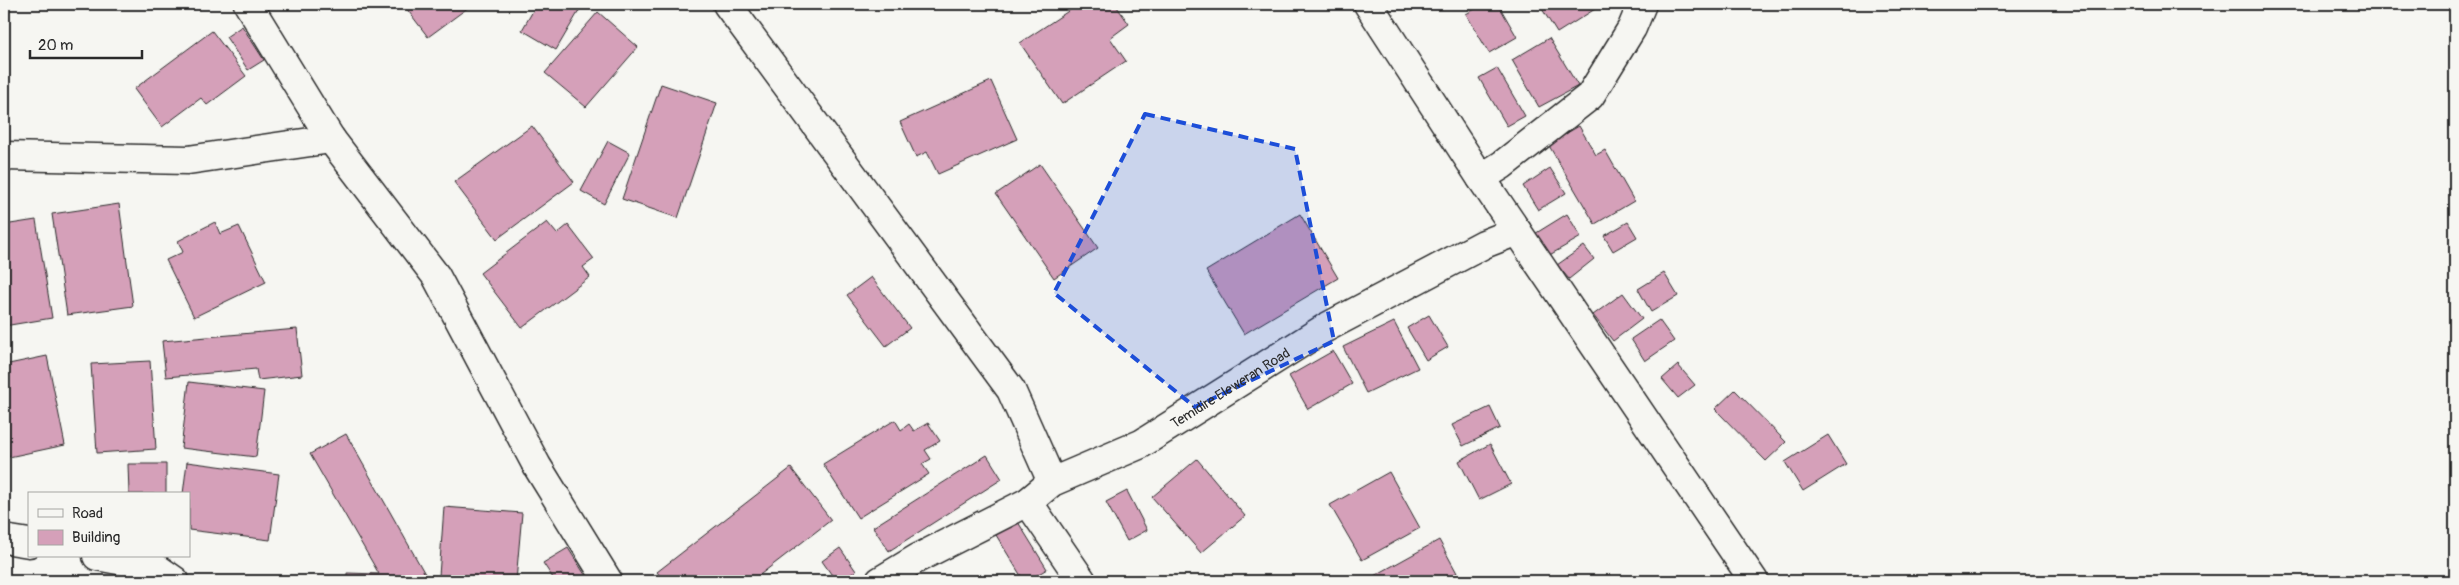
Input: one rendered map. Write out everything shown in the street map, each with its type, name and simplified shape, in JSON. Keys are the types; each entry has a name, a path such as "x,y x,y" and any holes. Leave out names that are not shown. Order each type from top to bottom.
{"street":[{"path":"248,4 331,139 436,276 537,466 608,581"},
{"path":"727,4 1011,390 1052,482"},
{"path":"1368,4 1481,178 1754,581"},
{"path":"1481,178 1502,165 1590,96 1632,28 1642,4"},
{"path":"4,156 188,160 331,139"},
{"name":"Temidire Eleweran Road","path":"880,581 918,558 1028,502 1052,482 1141,444 1325,328 1484,244 1517,231"},
{"path":"1028,502 1082,581"},
{"path":"4,539 28,543"},
{"path":"108,558 155,567 175,581"}],"highlighted area":[{"path":"1145,114 1295,149 1334,341 1195,407 1054,293"}],"building":[{"path":"403,4 473,4 428,37"},
{"path":"537,4 583,4 556,50 522,30"},
{"path":"1079,4 1115,4 1129,24 1110,38 1126,61 1062,104 1020,43"},
{"path":"1484,4 1498,4 1517,37 1489,53 1466,14"},
{"path":"1539,4 1603,4 1557,33"},
{"path":"598,12 638,47 586,107 545,73"},
{"path":"242,26 264,60 248,70 226,37"},
{"path":"212,31 246,76 207,105 201,98 162,127 134,89"},
{"path":"1549,38 1578,86 1539,107 1512,60"},
{"path":"1497,68 1525,116 1507,126 1479,78"},
{"path":"991,81 1017,139 938,174 927,152 916,157 900,122"},
{"path":"661,84 717,103 678,218 622,199"},
{"path":"532,126 574,182 497,239 454,182"},
{"path":"1579,126 1596,155 1605,150 1634,201 1595,224 1548,144"},
{"path":"608,141 630,153 604,204 581,191"},
{"path":"1040,164 1098,248 1054,278 996,194"},
{"path":"1550,168 1566,193 1538,210 1523,186"},
{"path":"119,204 133,306 67,315 52,214"},
{"path":"1300,214 1338,278 1244,334 1206,271"},
{"path":"1567,214 1581,237 1546,257 1533,235"},
{"path":"36,220 52,318 4,326 4,225"},
{"path":"215,222 220,234 239,226 266,282 194,317 166,260 183,252 178,241"},
{"path":"547,222 557,234 568,225 594,259 583,267 590,277 522,328 480,273"},
{"path":"1628,222 1637,237 1613,251 1604,236"},
{"path":"1584,246 1594,259 1569,279 1557,265"},
{"path":"1664,273 1678,296 1651,312 1638,289"},
{"path":"871,277 910,328 886,346 847,295"},
{"path":"1623,293 1642,319 1613,341 1593,315"},
{"path":"1429,315 1448,347 1426,360 1407,328"},
{"path":"1659,320 1674,341 1645,361 1631,339"},
{"path":"1394,322 1418,368 1366,393 1343,347"},
{"path":"297,329 302,375 258,380 256,369 166,377 162,341"},
{"path":"1333,351 1352,384 1308,409 1289,376"},
{"path":"47,356 65,445 9,457 4,430 4,365"},
{"path":"150,361 156,449 97,453 91,364"},
{"path":"1678,365 1695,385 1678,398 1662,379"},
{"path":"189,382 264,391 256,457 181,448"},
{"path":"1735,390 1786,442 1766,461 1715,409"},
{"path":"1490,407 1500,428 1463,446 1452,425"},
{"path":"895,420 901,430 909,424 914,431 928,423 940,441 925,450 931,459 922,464 929,474 858,518 823,464"},
{"path":"346,434 429,581 347,581 347,573 379,574 310,454"},
{"path":"1828,435 1846,464 1803,491 1785,462"},
{"path":"1490,444 1511,484 1479,500 1459,461"},
{"path":"987,455 1002,479 889,551 873,527"},
{"path":"1197,459 1245,516 1201,553 1152,497"},
{"path":"187,462 279,474 270,540 190,530 190,492 183,492"},
{"path":"128,464 166,464 166,492 129,492"},
{"path":"791,468 831,520 752,581 664,581 657,572"},
{"path":"1389,472 1420,528 1362,560 1330,505"},
{"path":"1127,491 1147,530 1127,541 1106,502"},
{"path":"444,507 522,513 516,581 439,576"},
{"path":"1018,522 1047,569 1027,581 1024,581 996,535"},
{"path":"1439,540 1457,573 1441,581 1378,581 1374,576"},
{"path":"568,548 589,581 555,581 543,563"},
{"path":"840,548 856,571 840,581 836,581 822,561"},
{"path":"7,578 96,579 96,581 7,581"}]}
